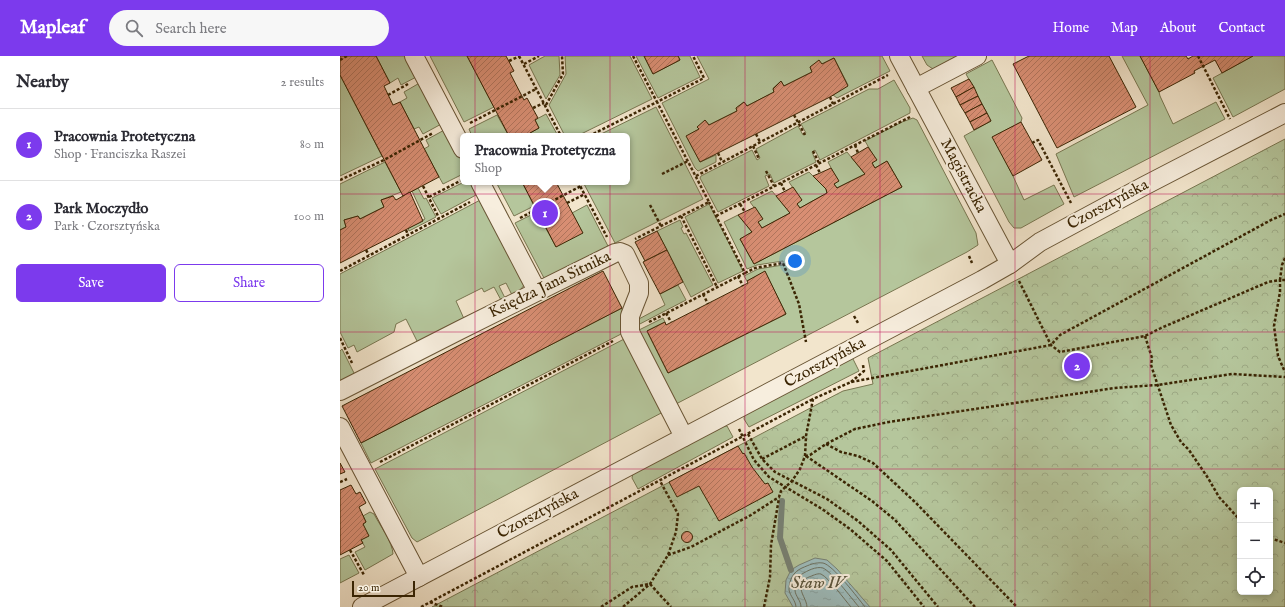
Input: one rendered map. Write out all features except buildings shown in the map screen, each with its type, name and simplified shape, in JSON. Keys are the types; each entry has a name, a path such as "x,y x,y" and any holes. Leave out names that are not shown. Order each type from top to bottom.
{"street":[{"path":"414,56 460,143"},
{"name":"Magistracka","path":"899,56 1013,270"},
{"path":"916,88 978,56"},
{"name":"Czorsztyńska","path":"362,607 684,436 1013,270 1040,242 1285,113"},
{"path":"483,188 537,291"},
{"name":"Księdza Jana Sitnika","path":"340,391 617,252 625,254 639,283 639,293 630,316 630,332"},
{"path":"630,332 684,436"},
{"path":"340,427 419,576"}],"path":[{"path":"340,60 347,56"},
{"path":"509,61 519,56 560,133"},
{"path":"524,64 539,56"},
{"path":"533,108 545,104 563,74 562,56"},
{"path":"633,56 745,272"},
{"path":"595,133 704,78 693,56"},
{"path":"1198,56 1232,121"},
{"path":"696,176 882,79"},
{"path":"454,132 536,89"},
{"path":"830,97 833,104"},
{"path":"794,114 805,135"},
{"path":"716,216 904,120"},
{"path":"756,134 760,142"},
{"path":"340,180 384,160 420,140"},
{"path":"1032,143 1038,140 1072,206"},
{"path":"855,145 858,153"},
{"path":"753,146 759,159"},
{"path":"813,151 820,173"},
{"path":"718,153 722,162"},
{"path":"662,174 688,161"},
{"path":"766,171 774,186"},
{"path":"428,197 460,181"},
{"path":"781,183 785,192"},
{"path":"422,186 439,218"},
{"path":"536,209 580,186 617,252 623,245 709,202"},
{"path":"340,271 439,218 483,188"},
{"path":"567,203 585,194"},
{"path":"740,204 745,212"},
{"path":"650,205 661,226"},
{"path":"421,607 813,399 851,382 1051,345 1060,335 1271,220 1285,214"},
{"path":"681,216 717,286"},
{"path":"406,230 408,235"},
{"path":"366,250 369,255"},
{"path":"1285,258 1282,265 1280,292 1274,326 1278,356 1285,372"},
{"path":"363,471 717,286 755,268 783,263 799,304 806,342"},
{"path":"1013,270 1051,345 1060,352 1145,336 1268,282 1285,280"},
{"path":"738,276 743,286"},
{"path":"703,294 708,304"},
{"path":"666,313 671,322"},
{"path":"1145,336 1152,358 1151,365 1171,424 1181,442 1189,450 1219,497 1237,517"},
{"path":"340,338 361,381"},
{"path":"805,456 810,455 826,444 855,429 890,422 1114,388 1157,385 1232,374 1285,377"},
{"path":"764,607 770,577 771,545 779,497 781,491 792,481 800,469 805,456 806,436 813,399"},
{"path":"730,413 754,460 769,477 822,509 850,529 886,561 924,607"},
{"path":"748,434 762,459 775,472 827,499 858,521 891,550 938,607"},
{"path":"762,459 806,436"},
{"path":"826,444 841,452 858,456 873,463 916,503 1017,607"},
{"path":"805,456 872,501 895,520 975,607"},
{"path":"623,607 650,584 668,555 676,532 678,514 660,481"},
{"path":"668,555 698,543 751,515 779,497"},
{"path":"1273,539 1285,543"},
{"path":"350,550 364,575"},
{"path":"601,607 632,587 650,584"},
{"path":"650,584 671,607"},
{"path":"430,602 443,607"}],"green space":[{"path":"376,56 410,56 420,75 401,85 398,78 390,83"},
{"path":"430,56 467,56 494,107 464,122"},
{"path":"545,56 559,56 560,75 546,99 529,65"},
{"path":"565,56 630,56 652,99 583,133 563,133 549,105 566,74"},
{"path":"636,56 644,56 653,74 680,60 678,56 690,56 700,77 658,98"},
{"path":"697,56 882,56 890,71 837,98 833,95 848,85 834,58 822,64 819,61 810,67 812,72 784,86 781,81 773,88 774,92 747,106 744,102 736,108 737,111 709,125 705,120 698,127 699,129 687,136 700,162 716,155 716,162 698,171 695,168 662,103 709,79"},
{"path":"922,56 959,56 933,69 927,65"},
{"path":"1122,56 1140,56 1159,92 1173,124 1216,102 1225,119 1074,197 1056,154 1148,105"},
{"path":"1253,56 1285,56 1285,89 1233,117 1213,78"},
{"path":"992,60 1022,118 1021,122 993,137 1024,200 1054,185 1064,204 1021,228 1014,228 1009,222 964,136 991,121 966,74"},
{"path":"340,75 382,156 340,176"},
{"path":"894,80 910,108 910,113 820,160 815,150 812,152 816,162 774,183 770,174 765,176 769,186 718,212 700,178 701,176 752,150 757,160 760,158 756,149 798,126 803,135 806,133 801,124 869,89 878,89"},
{"path":"423,81 445,122 423,134 419,127 414,129 400,102 407,98 404,92"},
{"path":"656,107 703,199 615,243 585,185 630,185 630,133 603,133"},
{"path":"546,114 556,133 530,133 539,128 535,120"},
{"path":"497,115 507,133 471,133 469,129"},
{"path":"913,118 917,120 976,233 978,245 676,404 637,331 663,318 665,322 647,331 668,373 786,314 765,272 747,281 744,276 758,269 783,265 783,261 757,265 747,269 724,222 738,215 752,232 740,239 754,264 902,187 887,161 875,168 872,163 876,160 865,141"},
{"path":"448,128 460,151 460,176 443,184 424,149 429,146 426,140"},
{"path":"1285,139 1285,607 432,607 843,391 873,384 868,358"},
{"path":"847,152 865,174 837,188 834,184 838,181 828,162"},
{"path":"385,162 401,192 381,200 384,207 360,219 358,216 344,220 346,227 340,230 340,184"},
{"path":"809,172 826,189 827,193 800,208 797,204 801,200 789,182"},
{"path":"460,184 471,185 476,195 441,214 432,198"},
{"path":"498,185 524,185 534,206 514,216"},
{"path":"418,188 424,199 426,198 436,217 409,231 408,228 425,219 412,191"},
{"path":"772,191 790,213 762,228 758,222 762,218 750,202"},
{"path":"484,198 525,284 517,294 513,297 506,283 499,286 506,300 502,302 494,287 484,292 482,288 456,301 465,321 419,345 406,319 396,324 394,332 357,352 354,345 348,348 340,332 340,274"},
{"path":"709,204 743,271 718,283 685,217"},
{"path":"587,205 609,248 546,279 544,278 515,223 537,212 556,247 572,213"},
{"path":"680,220 683,227 681,228 684,234 686,233 713,285 691,297 657,231"},
{"path":"678,285 686,300 636,326 637,320 665,305 660,294"},
{"path":"622,308 623,333 371,463 361,443"},
{"path":"626,338 665,411 417,542 412,538 375,469"},
{"path":"342,349 356,377 340,383 340,351"},
{"path":"852,357 859,371 749,427 744,419 745,413"},
{"path":"724,426 727,426 733,437 638,489 632,478 633,473"},
{"path":"370,512 374,514 385,534 391,545 393,554 365,570 355,552 365,547 361,540 363,524 366,522 363,516"},
{"path":"349,555 359,573 340,583 340,559"}],"water":[{"name":"Staw IV","path":"815,558 827,560 837,569 870,607 793,607 785,593 786,580 791,570"}],"waterway":[{"path":"782,501 780,538 791,570"}],"place":[{"name":"Pracownia Protetyczna","path":"545,213"},
{"name":"Park Moczydło","path":"1077,366"}]}
